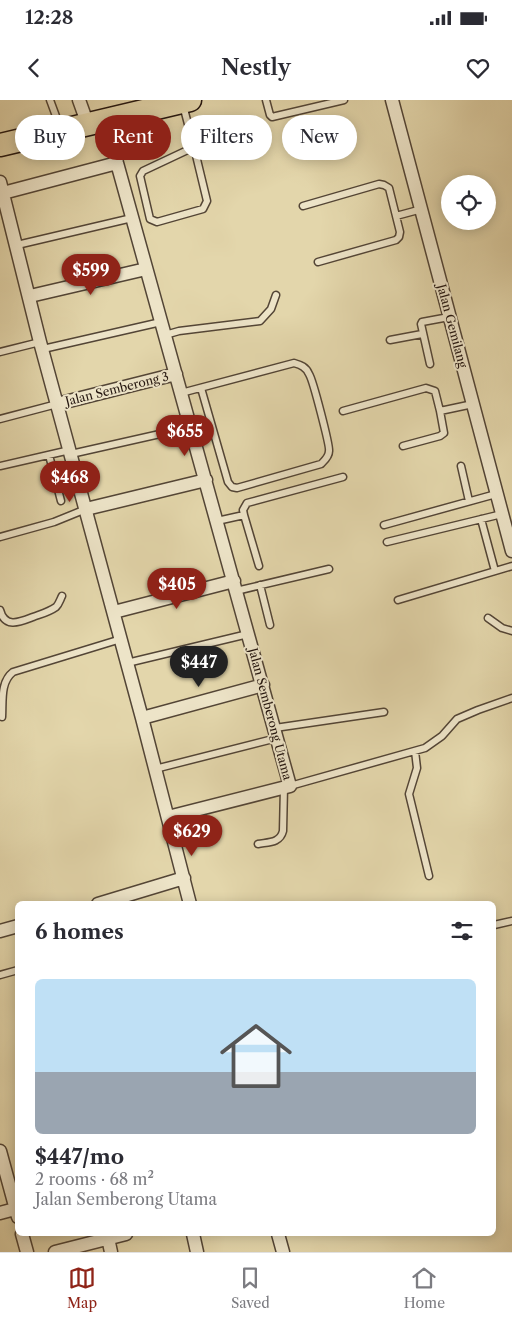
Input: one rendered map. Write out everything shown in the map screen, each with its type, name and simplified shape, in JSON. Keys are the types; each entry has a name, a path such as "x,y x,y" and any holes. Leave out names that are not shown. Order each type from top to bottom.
{"highway":[{"path":"124,115 146,108 186,101"},
{"path":"0,145 15,142"}],"street":[{"name":"Jalan Semberong Utama","path":"79,100 95,119"},
{"name":"Jalan Gemilang","path":"392,100 512,551"},
{"name":"Jalan Semberong Utama","path":"115,160 263,685 276,733 287,787"},
{"path":"117,164 1,187 189,901"},
{"path":"30,296 146,269"},
{"name":"Jalan Semberong 3","path":"57,404 176,374"},
{"path":"86,509 206,480"},
{"path":"114,612 235,586"},
{"path":"142,718 263,685"},
{"path":"168,817 287,787"},
{"path":"108,901 184,878"},
{"path":"0,931 15,927"},
{"path":"0,1151 2,1167 15,1210"},
{"path":"0,1213 15,1213"},
{"path":"23,1236 27,1252"},
{"path":"55,1252 117,1236"},
{"path":"193,1236 197,1252"},
{"path":"279,1236 283,1252"},
{"path":"108,1238 111,1252"}],"lane":[{"path":"50,100 55,115"},
{"path":"266,100 272,117 344,100"},
{"path":"186,101 188,115"},
{"path":"194,147 207,201 206,206 203,209 156,222 153,221 150,219 140,176 143,172 194,147"},
{"path":"303,206 379,184 390,188 400,232 399,237 396,240 318,262"},
{"path":"396,216 422,209"},
{"path":"17,245 132,218"},
{"path":"165,336 179,331 260,321 270,310 276,295"},
{"path":"430,364 422,334 422,322 449,317"},
{"path":"0,352 42,346 161,322"},
{"path":"390,340 422,334"},
{"path":"181,394 201,388 294,363 303,365 309,374 321,415 330,450 327,458 321,464 237,488 232,487 228,482 201,388"},
{"path":"343,411 426,388 435,391 444,433 440,436 403,446"},
{"path":"0,419 57,404"},
{"path":"440,411 473,404"},
{"path":"0,466 191,427"},
{"path":"49,455 61,501"},
{"path":"461,466 469,501"},
{"path":"259,566 243,510 248,503 342,477"},
{"path":"384,525 496,494"},
{"path":"0,537 54,522 86,509"},
{"path":"387,542 502,514"},
{"path":"217,521 244,515"},
{"path":"481,519 495,571"},
{"path":"398,600 512,566"},
{"path":"235,586 260,585 330,570"},
{"path":"260,585 270,625"},
{"path":"0,610 2,617 8,622 17,623 48,612 58,605 62,596"},
{"path":"488,618 502,628 512,631"},
{"path":"127,663 248,634"},
{"path":"2,717 4,683 13,672 121,639"},
{"path":"258,844 278,841 282,837 287,787 425,748 442,736 457,719 512,698"},
{"path":"155,769 276,733 384,712"},
{"path":"415,751 417,768 408,794 429,876"},
{"path":"496,925 512,921"},
{"path":"0,975 15,971"}]}
